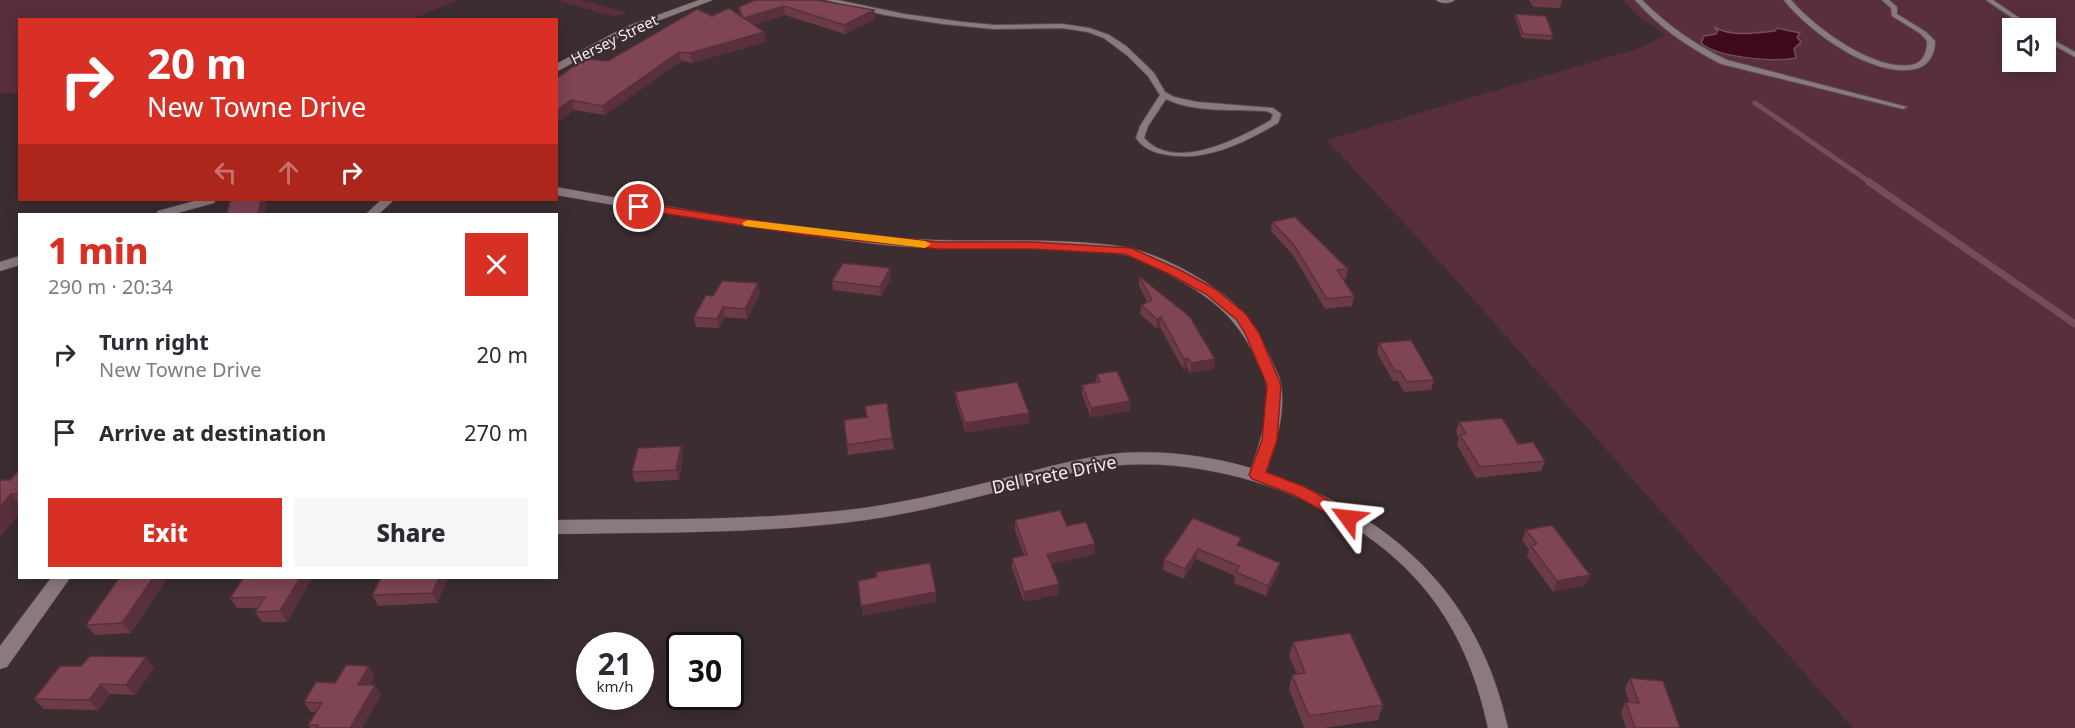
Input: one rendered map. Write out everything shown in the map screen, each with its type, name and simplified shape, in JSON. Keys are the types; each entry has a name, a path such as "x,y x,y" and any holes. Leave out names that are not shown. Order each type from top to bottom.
{"street":[{"name":"Hersey Street","path":"558,68 628,29 708,0"},
{"path":"1441,0 1450,0"},
{"path":"558,191 687,215 886,241 938,246 1032,246 1127,251 1176,272 1210,292 1241,317 1252,333 1274,385 1270,440 1257,475"},
{"path":"165,213 207,201"},
{"path":"373,213 387,201"},
{"path":"0,267 18,262"},
{"name":"Del Prete Drive","path":"558,527 763,522 847,516 960,496 1072,467 1124,459 1183,461 1221,466 1257,475 1300,491 1354,521 1403,556 1426,578 1443,599 1470,647 1491,698 1498,728"},
{"path":"0,661 60,579"}],"lane":[{"path":"829,0 962,25 1059,26 1099,33 1141,64 1164,94 1199,105 1266,109 1273,110 1277,114 1275,121 1260,131 1225,146 1194,156 1174,155 1152,148 1140,138 1142,128 1159,106 1164,94"},
{"path":"1638,0 1701,52 1724,62 1903,107"},
{"path":"1787,0 1796,11 1836,40 1877,64 1905,69 1922,64 1929,58 1931,41 1922,32 1898,19 1894,15 1894,8 1885,0"},
{"path":"1989,0 2016,18"},
{"path":"2056,44 2075,55"}],"shaded area":[{"path":"0,0 458,0 415,18 18,18 18,93 0,93"},
{"path":"555,0 583,0 627,13 614,17"},
{"path":"1623,0 2075,0 2075,728 1853,728 1450,273 1327,140 1640,48 1666,35 1639,17"},
{"path":"1714,27 1744,34 1775,31 1777,28 1800,33 1797,37 1801,42 1794,49 1796,58 1747,58 1720,52 1701,43 1704,36 1716,34 1718,31"}],"building":[{"path":"755,0 817,0 874,10 844,25 784,6 744,18 764,32 690,53 679,52 602,106 571,100 558,110 558,78 584,59 608,61 697,9 712,16 729,8 743,18 739,7"},
{"path":"1516,14 1546,16 1553,36 1523,34"},
{"path":"230,201 261,201 258,213 227,213"},
{"path":"1295,217 1348,269 1337,270 1354,296 1327,299 1294,245 1272,222"},
{"path":"843,263 890,268 880,287 832,281"},
{"path":"1139,276 1190,317 1215,359 1191,363 1188,358 1184,359 1161,317 1157,319 1141,305 1152,300"},
{"path":"722,281 758,283 745,309 723,307 717,319 694,317 706,295 713,296"},
{"path":"1411,340 1434,380 1407,382 1400,371 1395,371 1379,343"},
{"path":"1117,371 1130,401 1091,408 1082,385 1100,382 1097,374"},
{"path":"1017,382 1029,413 965,423 955,392"},
{"path":"887,403 892,438 847,445 844,420 867,417 865,406"},
{"path":"1502,418 1518,444 1533,442 1545,461 1480,467 1460,435 1466,434 1459,422"},
{"path":"681,446 676,470 632,472 638,448"},
{"path":"18,471 18,494 11,494 0,507 0,480 10,480"},
{"path":"1060,510 1067,526 1086,522 1095,544 1047,554 1059,584 1024,592 1012,558 1027,555 1015,520"},
{"path":"1193,518 1241,538 1237,545 1280,563 1268,586 1236,572 1239,566 1198,549 1185,569 1164,560"},
{"path":"1552,525 1590,575 1557,581 1531,546 1537,544 1526,530"},
{"path":"930,563 936,592 861,606 858,581 877,577 876,572"},
{"path":"118,579 152,579 122,623 86,625"},
{"path":"242,579 299,579 280,611 255,612 265,597 230,598"},
{"path":"380,579 439,579 432,593 372,595"},
{"path":"1350,633 1383,705 1309,716 1292,675 1305,673 1293,642"},
{"path":"90,656 146,657 126,685 101,684 89,700 34,699 60,666 81,666"},
{"path":"346,665 369,666 358,685 375,685 350,728 317,728 318,725 308,725 322,703 304,702 316,682 335,683"},
{"path":"1630,678 1663,681 1680,728 1635,728 1626,702 1639,703"}],"waterway":[{"path":"1755,103 1871,183"},
{"path":"1869,182 2075,324"}],"slow traffic":[{"path":"748,223 925,244"}],"route":[{"path":"639,207 805,231 938,246 1010,245 1127,251 1176,272 1210,292 1241,317 1252,333 1274,385 1270,440 1257,475 1300,491 1348,518"}]}
